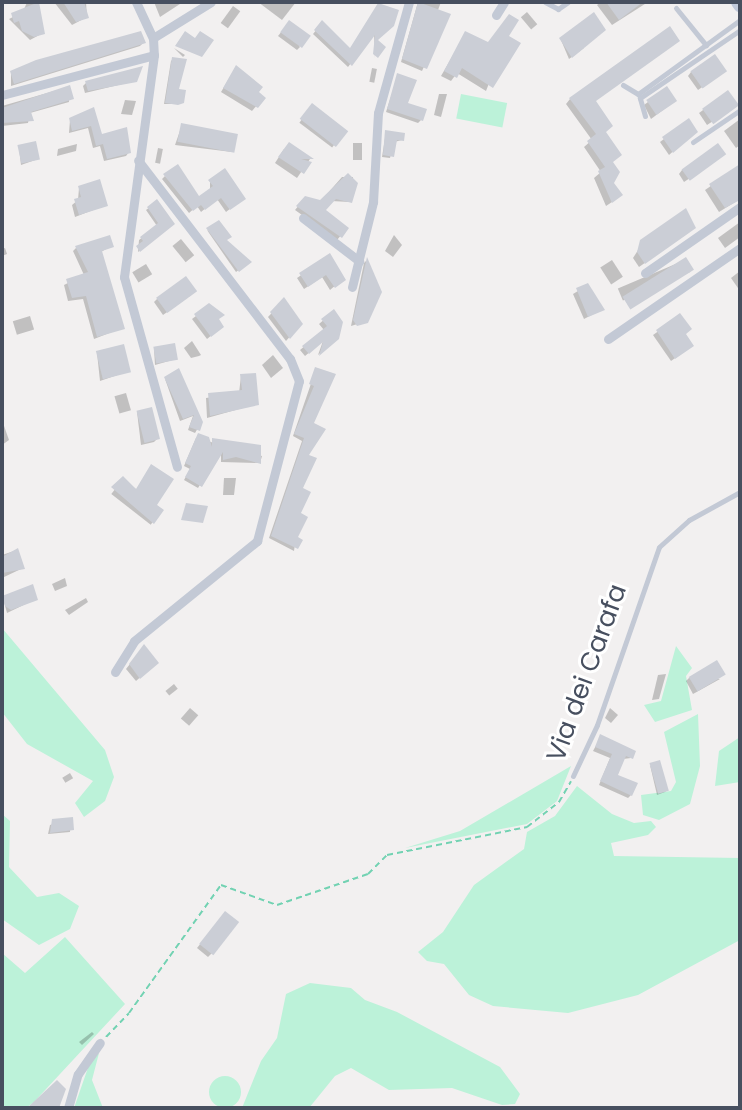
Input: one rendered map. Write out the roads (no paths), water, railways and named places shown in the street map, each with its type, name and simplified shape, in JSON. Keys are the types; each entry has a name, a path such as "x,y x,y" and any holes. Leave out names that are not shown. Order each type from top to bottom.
{"street":[{"path":"136,2 153,38 154,55 124,281 177,467"},
{"path":"153,38 211,2"},
{"path":"352,287 373,202 378,113 409,2"},
{"path":"496,15 504,2"},
{"path":"2,95 154,55"},
{"path":"115,672 140,635 257,541 299,381 290,359 138,160"},
{"path":"645,273 740,207"},
{"path":"303,218 359,261"},
{"path":"608,339 740,248"},
{"path":"68,1108 78,1074 100,1043"}],"lane":[{"path":"545,2 558,9 568,2"},
{"path":"676,8 706,45"},
{"path":"623,85 638,94 740,20"},
{"path":"645,116 640,98 740,30"},
{"path":"693,142 740,110"},
{"name":"Via dei Carafa","path":"573,776 597,725 659,547 689,520 740,492"}]}
